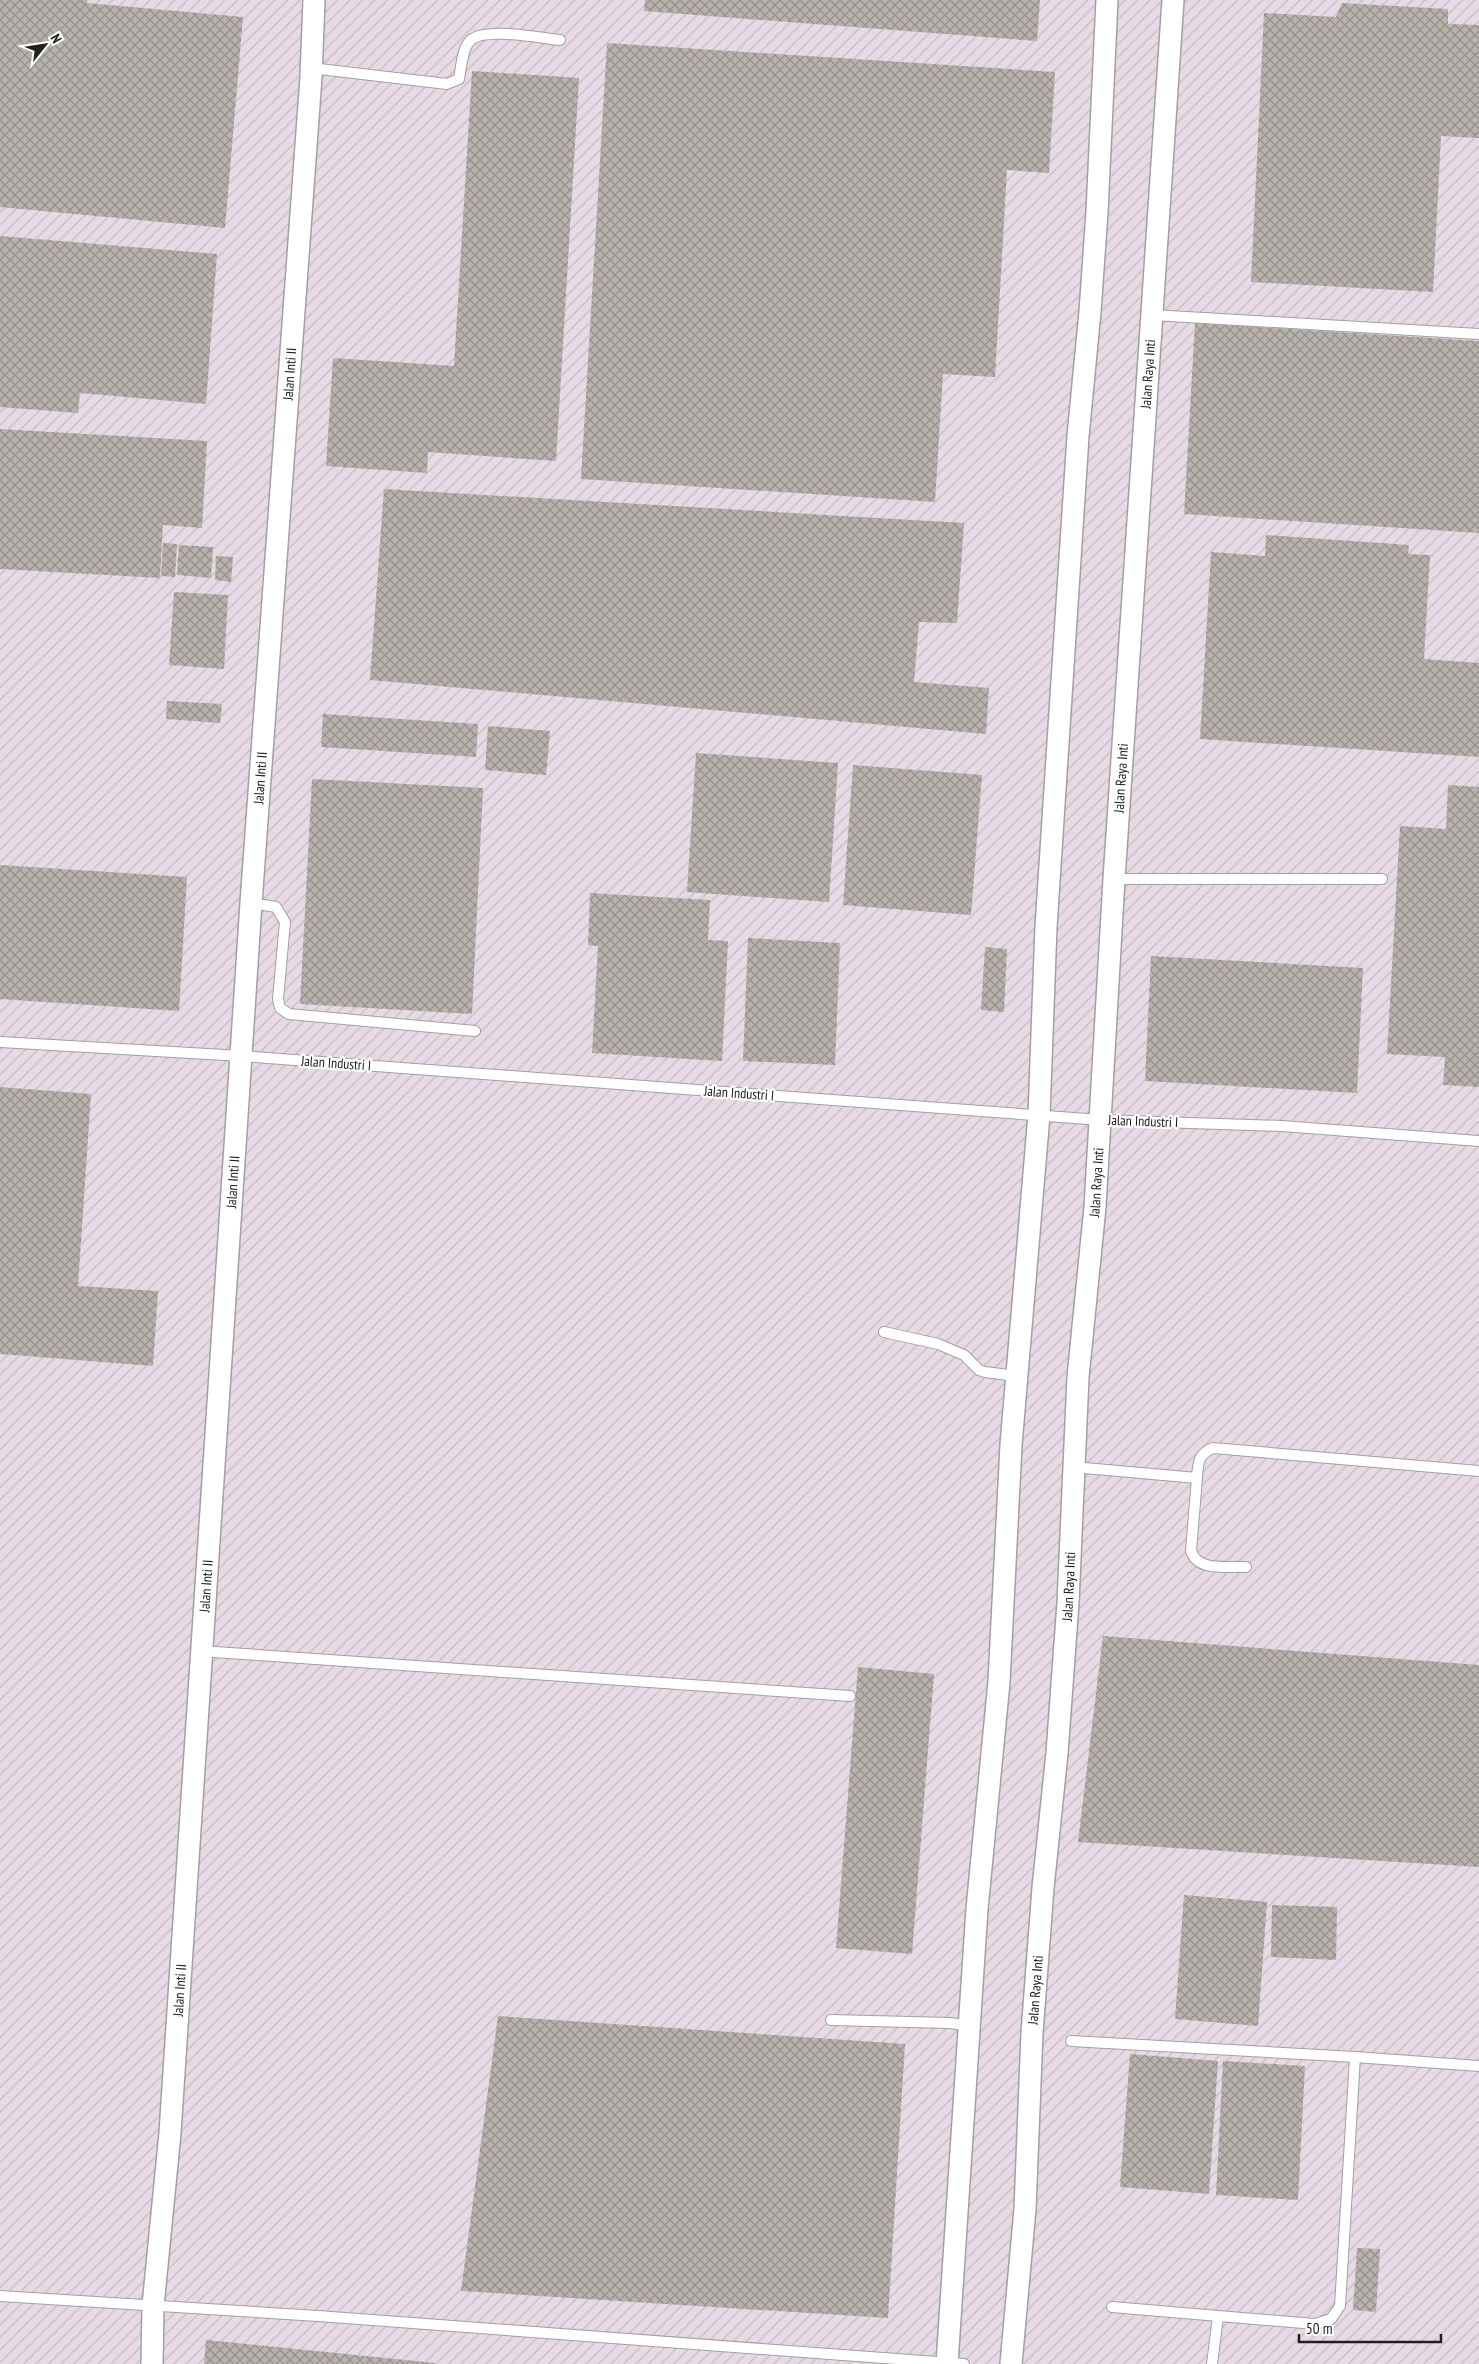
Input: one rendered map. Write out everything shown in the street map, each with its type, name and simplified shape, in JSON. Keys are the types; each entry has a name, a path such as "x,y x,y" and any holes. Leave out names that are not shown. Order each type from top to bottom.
{"street":[{"name":"Jalan Inti II","path":"152,2364 153,2306 170,2133 200,1651 251,902 311,68 314,0"},
{"path":"953,2363 978,1909 999,1682 1006,1515 1039,1115 1046,927 1078,436 1095,242 1107,0"},
{"name":"Jalan Raya Inti","path":"1011,2364 1026,2209 1032,2033 1043,1888 1058,1753 1068,1603 1073,1467 1101,1120 1114,879 1173,0"}],"lane":[{"path":"311,68 448,84 459,79 467,43 475,35 490,33 560,40"},
{"path":"1152,315 1479,334"},
{"path":"1114,879 1382,879"},
{"path":"251,902 276,907 285,922 278,999 280,1008 289,1014 475,1031"},
{"name":"Jalan Industri I","path":"0,1042 242,1056 1101,1120 1282,1126 1479,1141"},
{"path":"884,1332 938,1344 964,1355 979,1370 1016,1376"},
{"path":"1246,1567 1202,1565 1194,1558 1191,1551 1198,1461 1203,1452 1213,1448 1479,1471"},
{"path":"1073,1467 1198,1478"},
{"path":"200,1651 850,1696"},
{"path":"831,2020 950,2023 971,2026"},
{"path":"1071,2041 1479,2066"},
{"path":"1112,2307 1218,2317 1323,2323 1331,2319 1340,2306 1355,2057"},
{"path":"0,2296 953,2363"},
{"path":"1212,2364 1218,2317"}],"shaded area":[{"path":"0,0 1479,0 1479,2364 0,2364"}],"building":[{"path":"0,0 87,0 87,3 243,17 225,228 0,207"},
{"path":"645,0 1040,0 1037,41 644,11"},
{"path":"1342,3 1448,9 1448,24 1479,25 1479,138 1441,136 1433,292 1251,282 1264,13 1336,17"},
{"path":"607,43 1055,72 1049,173 1007,170 995,377 943,374 935,502 581,479"},
{"path":"472,71 579,78 556,461 428,452 427,473 326,466 333,358 454,366"},
{"path":"0,236 217,254 206,404 80,393 78,413 0,407"},
{"path":"1195,323 1479,341 1479,533 1184,514"},
{"path":"0,429 207,441 202,528 163,525 160,578 0,569"},
{"path":"384,489 964,523 957,623 919,622 914,682 989,688 986,734 370,680"},
{"path":"1266,535 1409,545 1408,554 1430,555 1424,659 1479,663 1479,757 1200,739 1211,552 1265,556"},
{"path":"163,543 177,544 175,577 161,576"},
{"path":"179,545 213,547 211,578 177,575"},
{"path":"216,556 233,557 231,582 215,580"},
{"path":"174,592 228,595 224,669 169,665"},
{"path":"167,701 222,704 220,723 166,719"},
{"path":"323,714 478,724 476,757 321,747"},
{"path":"488,726 550,731 546,775 485,770"},
{"path":"696,753 838,763 829,902 687,892"},
{"path":"853,765 982,775 971,915 843,905"},
{"path":"312,779 483,788 472,1014 300,1004"},
{"path":"1448,785 1479,787 1479,1087 1443,1085 1445,1057 1387,1054 1400,826 1446,829"},
{"path":"0,865 187,877 179,1011 0,999"},
{"path":"590,893 710,900 708,940 728,941 722,1061 592,1053 598,946 588,945"},
{"path":"748,938 840,943 835,1065 743,1061"},
{"path":"985,947 1007,949 1004,1012 981,1010"},
{"path":"1151,956 1363,968 1357,1093 1145,1081"},
{"path":"0,1087 91,1094 78,1286 158,1291 153,1366 0,1354"},
{"path":"1103,1636 1479,1665 1479,1867 1078,1842"},
{"path":"858,1667 934,1674 912,1954 836,1948"},
{"path":"1184,1895 1267,1902 1258,2026 1175,2019"},
{"path":"1272,1905 1337,1907 1336,1960 1271,1957"},
{"path":"498,2016 905,2044 888,2318 461,2291"},
{"path":"1130,2054 1218,2061 1209,2194 1120,2187"},
{"path":"1223,2061 1305,2066 1298,2200 1216,2195"},
{"path":"1357,2248 1380,2249 1376,2312 1353,2310"},
{"path":"206,2340 435,2363 435,2364 204,2364"}]}
